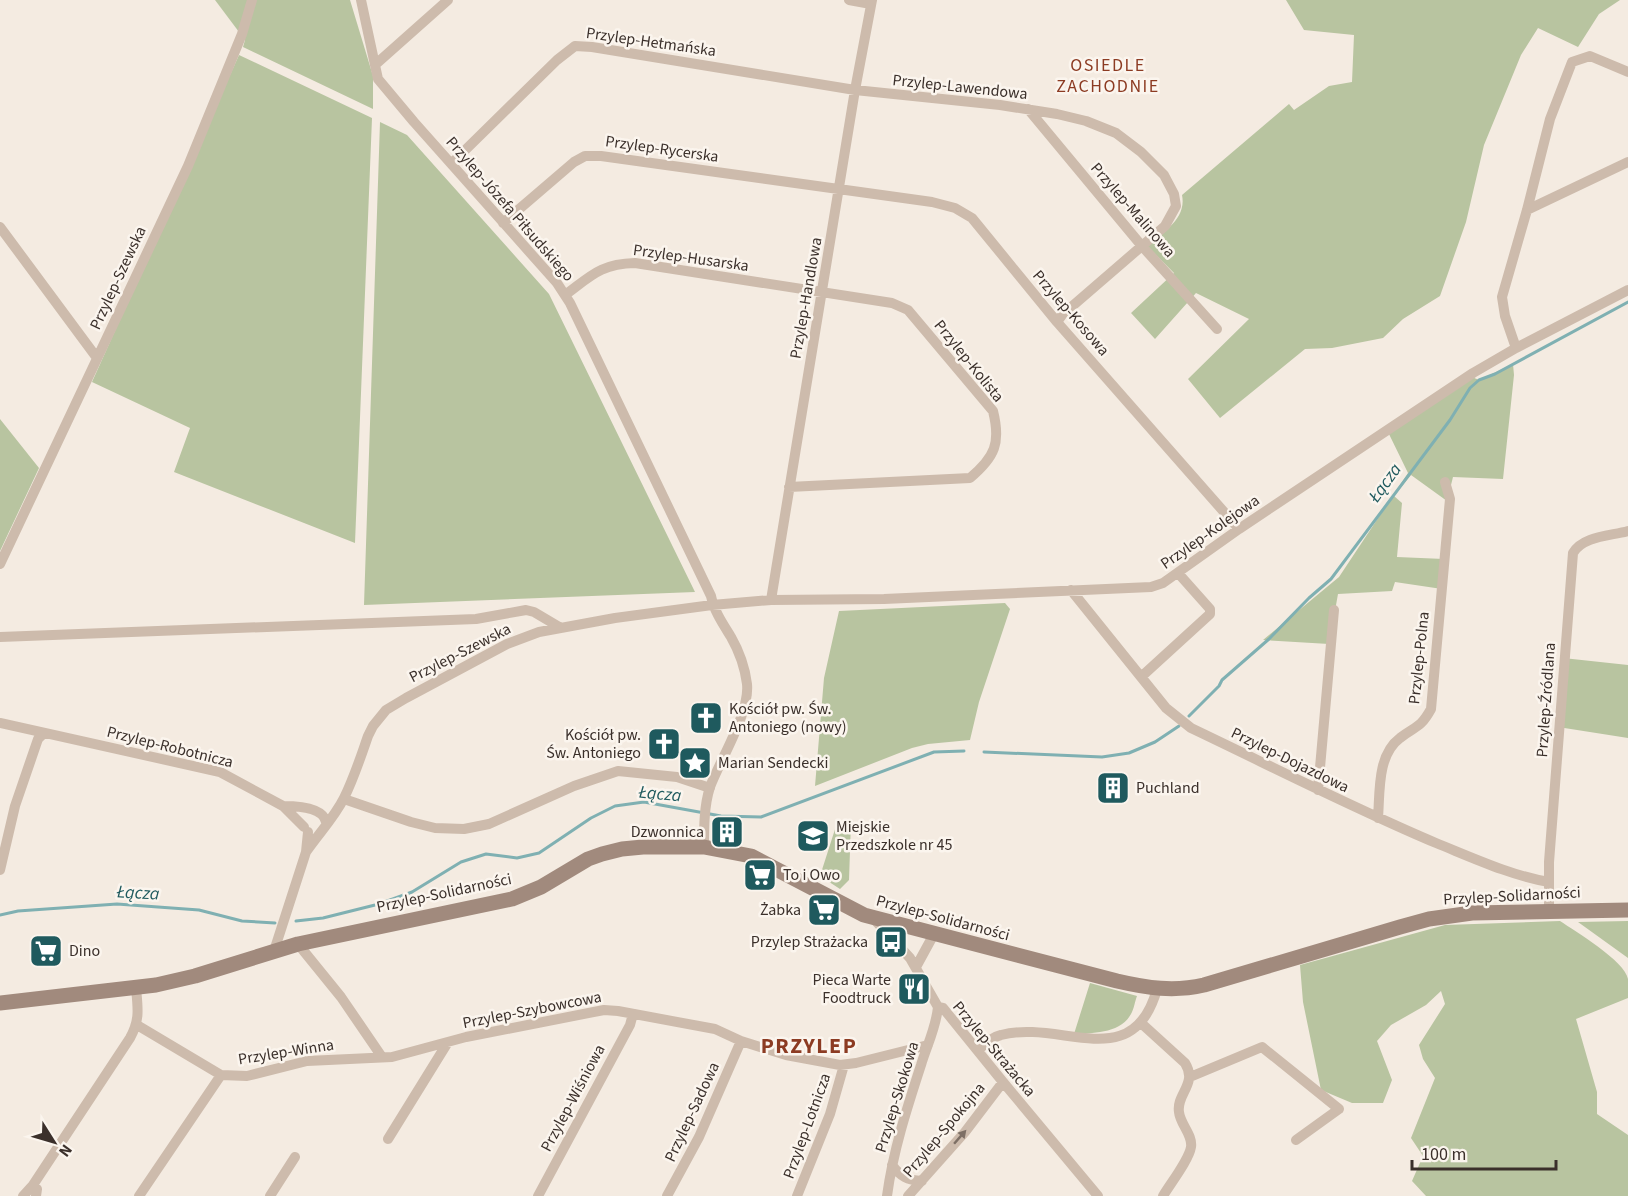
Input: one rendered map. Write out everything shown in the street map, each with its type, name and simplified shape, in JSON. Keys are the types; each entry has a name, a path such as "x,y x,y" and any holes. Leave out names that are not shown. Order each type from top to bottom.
{"main road":[{"name":"Przylep-Solidarności","path":"0,1002 136,988 195,976 298,944 512,899 541,887 588,859 622,849 704,847 751,856 840,904 873,918 1119,982 1156,989 1176,990 1204,985 1429,919 1472,913 1628,910"}],"street":[{"name":"Przylep-Szewska","path":"0,564 188,166 242,34 252,0"},
{"name":"Przylep-Józefa Piłsudskiego","path":"362,0 378,79 557,283 565,296 706,585 712,605"},
{"path":"376,64 448,0"},
{"path":"849,0 872,2"},
{"name":"Przylep-Handlowa","path":"771,600 855,90 872,2"},
{"name":"Przylep-Hetmańska","path":"452,163 557,60 575,46 855,90"},
{"path":"1515,348 1502,297 1550,119 1572,62 1590,56 1628,72"},
{"name":"Przylep-Lawendowa","path":"855,90 1028,109 1086,121 1116,133 1141,152 1164,175 1174,194 1176,206 1165,226 1062,315 1057,322"},
{"name":"Przylep-Malinowa","path":"1028,109 1141,245 1217,329"},
{"name":"Przylep-Rycerska","path":"503,223 574,162 585,156 601,156 840,189"},
{"path":"1527,210 1628,162"},
{"name":"Przylep-Kosowa","path":"840,189 932,202 955,208 972,218 1057,322 1239,529"},
{"path":"0,227 97,358"},
{"name":"Przylep-Husarska","path":"565,296 599,269 618,263 635,263 822,293"},
{"name":"Przylep-Kolejowa","path":"712,605 771,600 884,600 1151,587 1163,583 1239,529 1426,404 1515,348 1628,290"},
{"name":"Przylep-Kolista","path":"789,487 970,478 985,465 995,449 997,429 993,411 908,310 892,303 822,293"},
{"name":"Przylep-Polna","path":"1378,818 1384,759 1390,748 1424,721 1431,709 1450,499 1445,482"},
{"name":"Przylep-Źródlana","path":"1549,911 1548,882 1573,553 1577,546 1585,542 1628,531"},
{"path":"1141,677 1210,614 1210,609 1178,573"},
{"name":"Przylep-Dojazdowa","path":"1071,590 1166,708 1191,728 1378,818 1474,858 1535,880 1548,882"},
{"name":"Przylep-Szewska","path":"344,799 368,736 386,710 507,644 539,632 615,618 712,605"},
{"path":"704,847 704,824 710,788 737,726 748,687 744,667 737,650 712,605"},
{"name":"Przylep-Szewska","path":"0,638 476,619 526,610 534,612 561,628"},
{"path":"1318,790 1334,610"},
{"name":"Przylep-Robotnicza","path":"0,723 220,772 283,806 310,831"},
{"path":"0,870 16,803 38,739 43,734"},
{"path":"274,951 306,852 310,831 303,819 337,810 344,799 435,828 464,829 489,824 574,786 618,771 677,777 710,788"},
{"name":"Przylep-Robotnicza","path":"283,806 302,807 320,816"},
{"path":"310,831 324,829 320,816"},
{"name":"Przylep-Strażacka","path":"873,918 903,948 938,1007 943,1008 954,1020 1002,1082 1098,1196"},
{"path":"916,968 934,934"},
{"path":"298,944 341,997 382,1057"},
{"path":"23,1196 34,1190 137,1025 136,988"},
{"path":"978,1050 993,1038 1007,1034 1047,1034 1092,1039 1130,1033 1141,1023 1152,1005 1156,989"},
{"name":"Przylep-Skokowa","path":"887,1196 892,1165 933,1032 938,1007"},
{"name":"Przylep-Szybowcowa","path":"382,1057 392,1057 448,1042 594,1011 618,1011 715,1029 741,1041 786,1055 844,1065 928,1045"},
{"name":"Przylep-Wiśniowa","path":"538,1196 630,1025 633,1014"},
{"path":"933,1032 954,1020"},
{"path":"1141,1023 1189,1069 1190,1077 1179,1113 1190,1138 1191,1148 1163,1196"},
{"name":"Przylep-Winna","path":"137,1025 221,1075 247,1076 307,1061 382,1057"},
{"name":"Przylep-Sadowa","path":"667,1196 699,1137 741,1041"},
{"path":"388,1139 448,1042"},
{"path":"1190,1077 1262,1047 1339,1109 1296,1140"},
{"name":"Przylep-Lotnicza","path":"797,1196 830,1114 844,1065"},
{"path":"140,1196 221,1075"},
{"name":"Przylep-Spokojna","path":"908,1196 965,1132 1002,1082"},
{"path":"270,1196 295,1157"},
{"path":"892,1165 908,1180 921,1181"}],"green space":[{"path":"215,0 350,0 373,76 373,109 243,47 245,40"},
{"path":"1286,0 1620,0 1599,14 1578,47 1538,28 1521,55 1484,145 1466,222 1440,296 1403,319 1383,338 1332,348 1305,349 1220,418 1188,379 1249,319 1196,293 1155,339 1131,313 1174,273 1147,246 1177,218 1183,204 1182,195 1289,104 1294,110 1329,86 1352,82 1354,35 1304,30"},
{"path":"239,55 372,118 355,543 174,472 190,428 92,382"},
{"path":"380,122 407,135 549,294 695,592 364,605"},
{"path":"1513,364 1514,375 1503,479 1453,477 1447,501 1411,475 1394,496 1402,503 1397,557 1444,559 1442,589 1395,582 1392,591 1338,594 1329,644 1263,640 1339,577 1408,473 1388,432 1472,377 1479,380"},
{"path":"0,419 39,468 0,551"},
{"path":"1005,603 1010,609 979,702 970,740 912,748 815,786 824,678 839,611"},
{"path":"1563,658 1628,665 1628,738 1558,727"},
{"path":"851,821 849,880 840,889 820,876 837,823"},
{"path":"1560,921 1609,955 1625,972 1628,979 1628,998 1576,1019 1597,1092 1597,1114 1628,1135 1628,1196 1426,1196 1412,1181 1423,1156 1411,1138 1435,1078 1423,1059 1419,1045 1445,1004 1441,991 1426,1005 1391,1025 1377,1041 1392,1080 1383,1103 1352,1103 1321,1090 1303,1002 1300,965 1445,925"},
{"path":"1628,921 1628,958 1578,922"},
{"path":"1090,983 1137,996 1134,1007 1126,1021 1113,1029 1097,1033 1074,1034"}],"waterway":[{"name":"Łącza","path":"1189,716 1219,686 1222,680 1269,639 1331,579 1450,420 1470,388 1479,380 1495,374 1628,302"},
{"name":"Łącza","path":"984,752 1102,757 1129,753 1155,742 1179,726"},
{"name":"Łącza","path":"296,921 323,918 379,904 412,892 461,862 486,854 517,858 539,853 591,818 615,806 644,802 721,816 761,817 934,752 964,751"},
{"name":"Łącza","path":"0,915 18,911 117,904 199,910 242,921 275,923"}],"place":[{"name":"Kościół pw. Św. Antoniego (nowy)","path":"706,718"},
{"name":"Kościół pw. Św. Antoniego","path":"664,744"},
{"name":"Marian Sendecki","path":"695,763"},
{"name":"Puchland","path":"1113,788"},
{"name":"Dzwonnica","path":"727,832"},
{"name":"Miejskie Przedszkole nr 45","path":"813,836"},
{"name":"To i Owo","path":"760,875"},
{"name":"Żabka","path":"824,910"},
{"name":"Przylep Strażacka","path":"891,942"},
{"name":"Dino","path":"46,951"},
{"name":"Pieca Warte Foodtruck","path":"914,989"}],"district":[{"name":"OSIEDLE ZACHODNIE","path":"1108,76"},
{"name":"PRZYLEP","path":"809,1046"}]}
